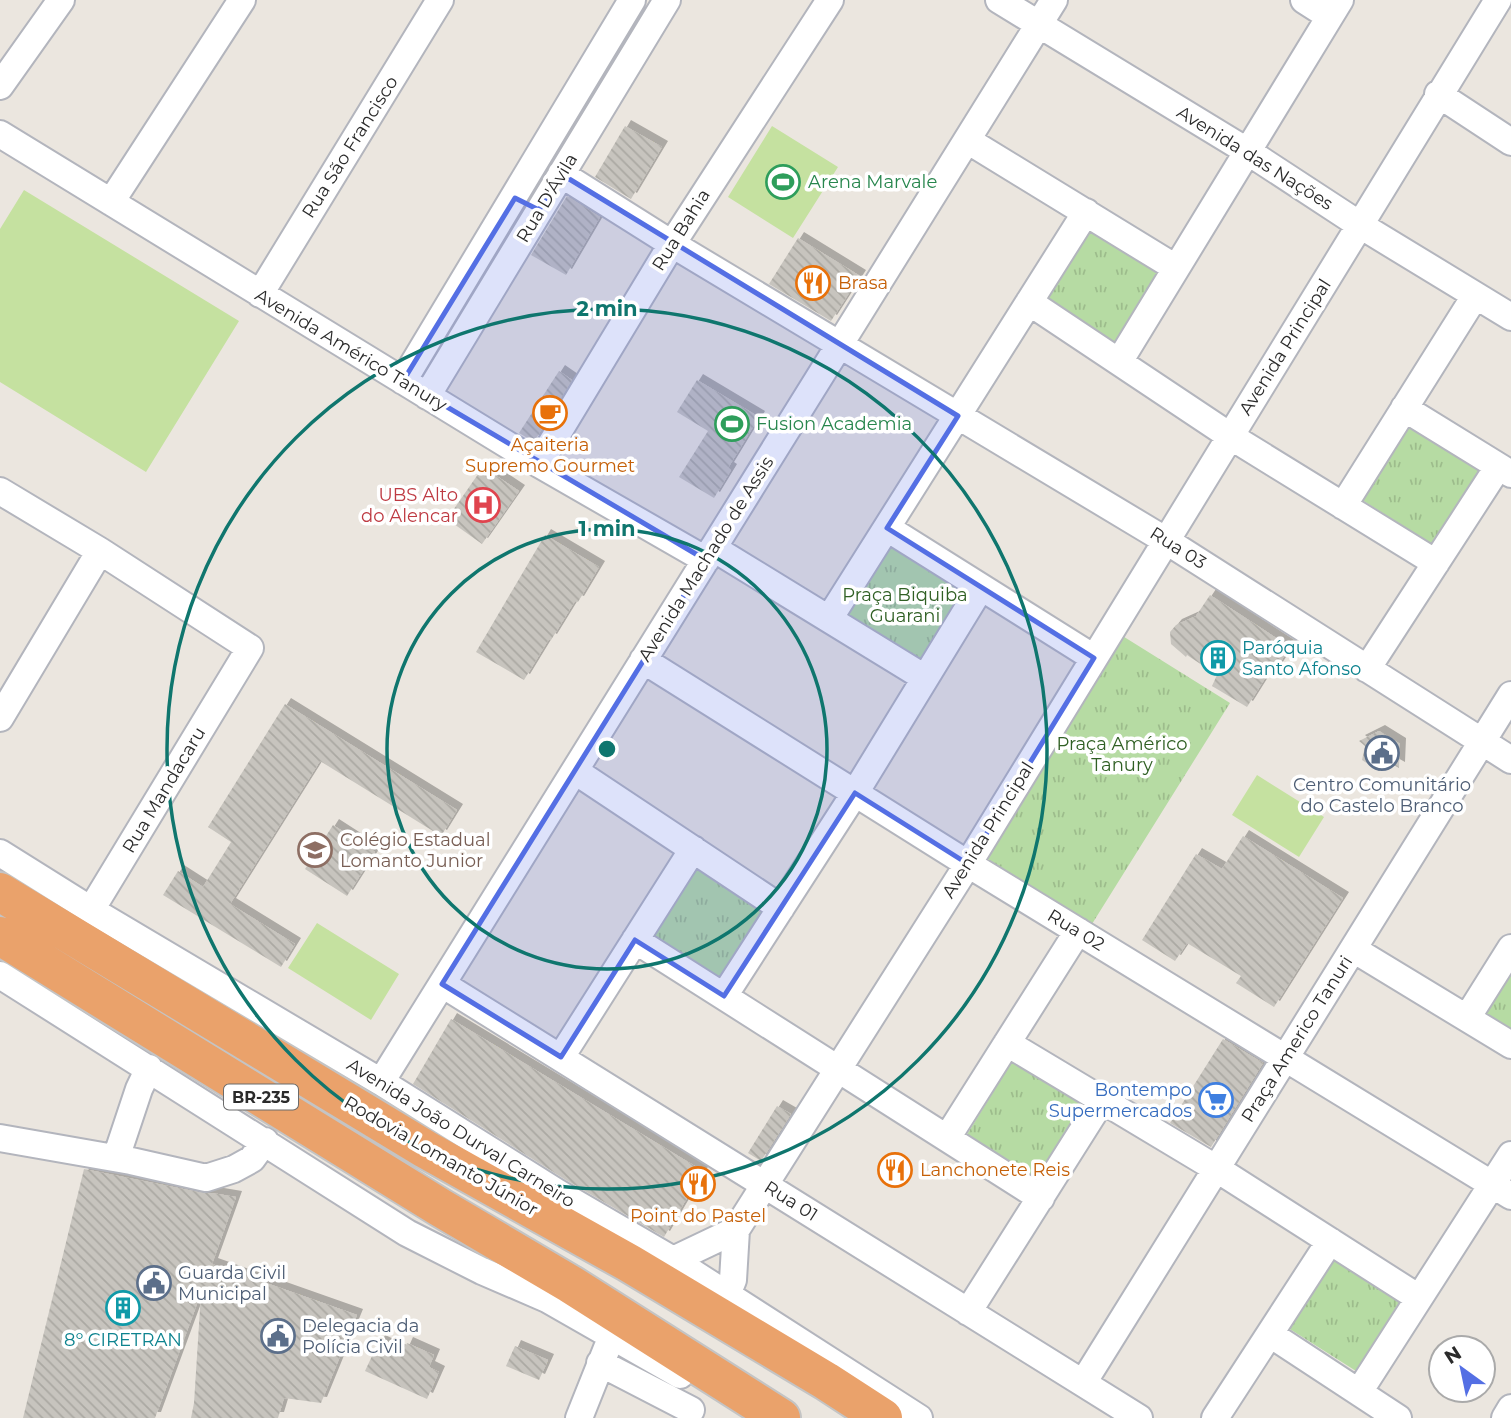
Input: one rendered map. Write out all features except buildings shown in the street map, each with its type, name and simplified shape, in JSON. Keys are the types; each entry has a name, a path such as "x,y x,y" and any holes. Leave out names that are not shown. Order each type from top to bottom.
{"highway":[{"name":"Rodovia Lomanto Júnior","path":"0,892 470,1176 629,1263 883,1418"},
{"name":"BR-235","path":"0,936 441,1208 655,1336 767,1410"},
{"path":"470,1176 558,1193"}],"street":[{"path":"0,86 61,0"},
{"path":"111,202 242,0"},
{"name":"Rua São Francisco","path":"260,294 440,0"},
{"name":"Rua D'Ávila","path":"403,381 632,0"},
{"name":"Rua D'Ávila","path":"427,396 667,0"},
{"name":"Rua Bahia","path":"539,464 672,244 830,0"},
{"name":"Avenida das Nações","path":"999,0 1247,151 1360,225 1511,317"},
{"name":"Avenida Machado de Assis","path":"381,1083 1054,0"},
{"path":"1119,362 1335,8 1304,0"},
{"name":"Avenida Principal","path":"736,1230 968,864 1498,0"},
{"path":"1438,94 1511,142"},
{"name":"Avenida Américo Tanury","path":"0,134 539,464 829,619 925,678"},
{"path":"967,140 1176,268"},
{"name":"Rua 03","path":"561,174 672,244 1166,540 1511,760"},
{"path":"515,198 539,210"},
{"path":"829,619 1086,212"},
{"path":"1343,506 1475,296"},
{"path":"1029,302 1230,436 1436,563"},
{"path":"1367,669 1436,563 1505,471 1404,408"},
{"path":"0,491 100,551 0,718"},
{"path":"887,528 1094,658"},
{"name":"Rua Mandacaru","path":"91,910 250,648 100,551"},
{"path":"724,996 855,793 981,587"},
{"name":"Rua 02","path":"643,660 968,864 1502,1191"},
{"name":"Praça Americo Tanuri","path":"1083,1383 1511,695"},
{"path":"575,771 781,908"},
{"path":"561,1057 693,849"},
{"name":"Avenida João Durval Carneiro","path":"0,853 558,1193 673,1260 919,1418"},
{"path":"947,1138 1078,931"},
{"path":"635,940 1041,1198"},
{"path":"1467,1018 1511,948"},
{"path":"1353,949 1511,1045"},
{"path":"0,975 407,1233 482,1271 547,1299 611,1335 692,1405"},
{"name":"Rua 01","path":"442,984 1139,1418"},
{"path":"1007,1043 1217,1169 1419,1298"},
{"path":"116,1158 139,1089 149,1068"},
{"path":"968,1312 1102,1100"},
{"path":"0,1138 116,1158 206,1178 234,1169 252,1159 265,1141"},
{"path":"1359,1392 1419,1298 1502,1191 1511,1156"},
{"path":"673,1260 736,1230 733,1280 727,1295"},
{"path":"1215,1418 1330,1241"},
{"path":"1270,1334 1398,1418"},
{"path":"579,1418 611,1335"},
{"path":"600,1363 692,1405 767,1410"},
{"path":"1505,1418 1511,1408"}],"highlighted area":[{"path":"561,174 958,416 887,528 1094,658 968,864 855,793 724,996 635,940 561,1057 442,984 706,560 403,381 515,198 539,210"}],"green space":[{"name":"Arena Marvale","path":"772,126 838,167 793,238 728,197"},
{"path":"24,190 239,321 146,472 0,382 0,229"},
{"path":"1091,217 1171,269 1117,353 1037,302"},
{"path":"1411,417 1491,468 1439,549 1359,498"},
{"name":"Praça Biquiba Guarani","path":"889,538 972,589 920,673 838,622"},
{"name":"Praça Américo Tanury","path":"1121,635 1230,703 1092,924 984,857"},
{"path":"1257,775 1324,817 1299,857 1232,815"},
{"path":"693,861 775,913 725,990 643,938"},
{"path":"317,923 399,974 371,1020 288,968"},
{"path":"1511,957 1511,1038 1474,1015"},
{"path":"1014,1058 1093,1108 1040,1189 963,1141"},
{"path":"1332,1252 1403,1297 1356,1371 1285,1326"}],"place":[{"name":"Arena Marvale","path":"783,182"},
{"name":"Brasa","path":"813,283"},
{"name":"Açaiteria Supremo Gourmet","path":"550,413"},
{"name":"Fusion Academia","path":"732,424"},
{"name":"UBS Alto do Alencar","path":"483,505"},
{"name":"Paróquia Santo Afonso","path":"1218,658"},
{"name":"Centro Comunitário do Castelo Branco","path":"1382,753"},
{"name":"Colégio Estadual Lomanto Junior","path":"315,850"},
{"name":"Bontempo Supermercados","path":"1216,1100"},
{"name":"Lanchonete Reis","path":"895,1170"},
{"name":"Point do Pastel","path":"698,1184"},
{"name":"Guarda Civil Municipal","path":"154,1283"},
{"name":"8º CIRETRAN","path":"123,1308"},
{"name":"Delegacia da Polícia Civil","path":"278,1336"}]}
